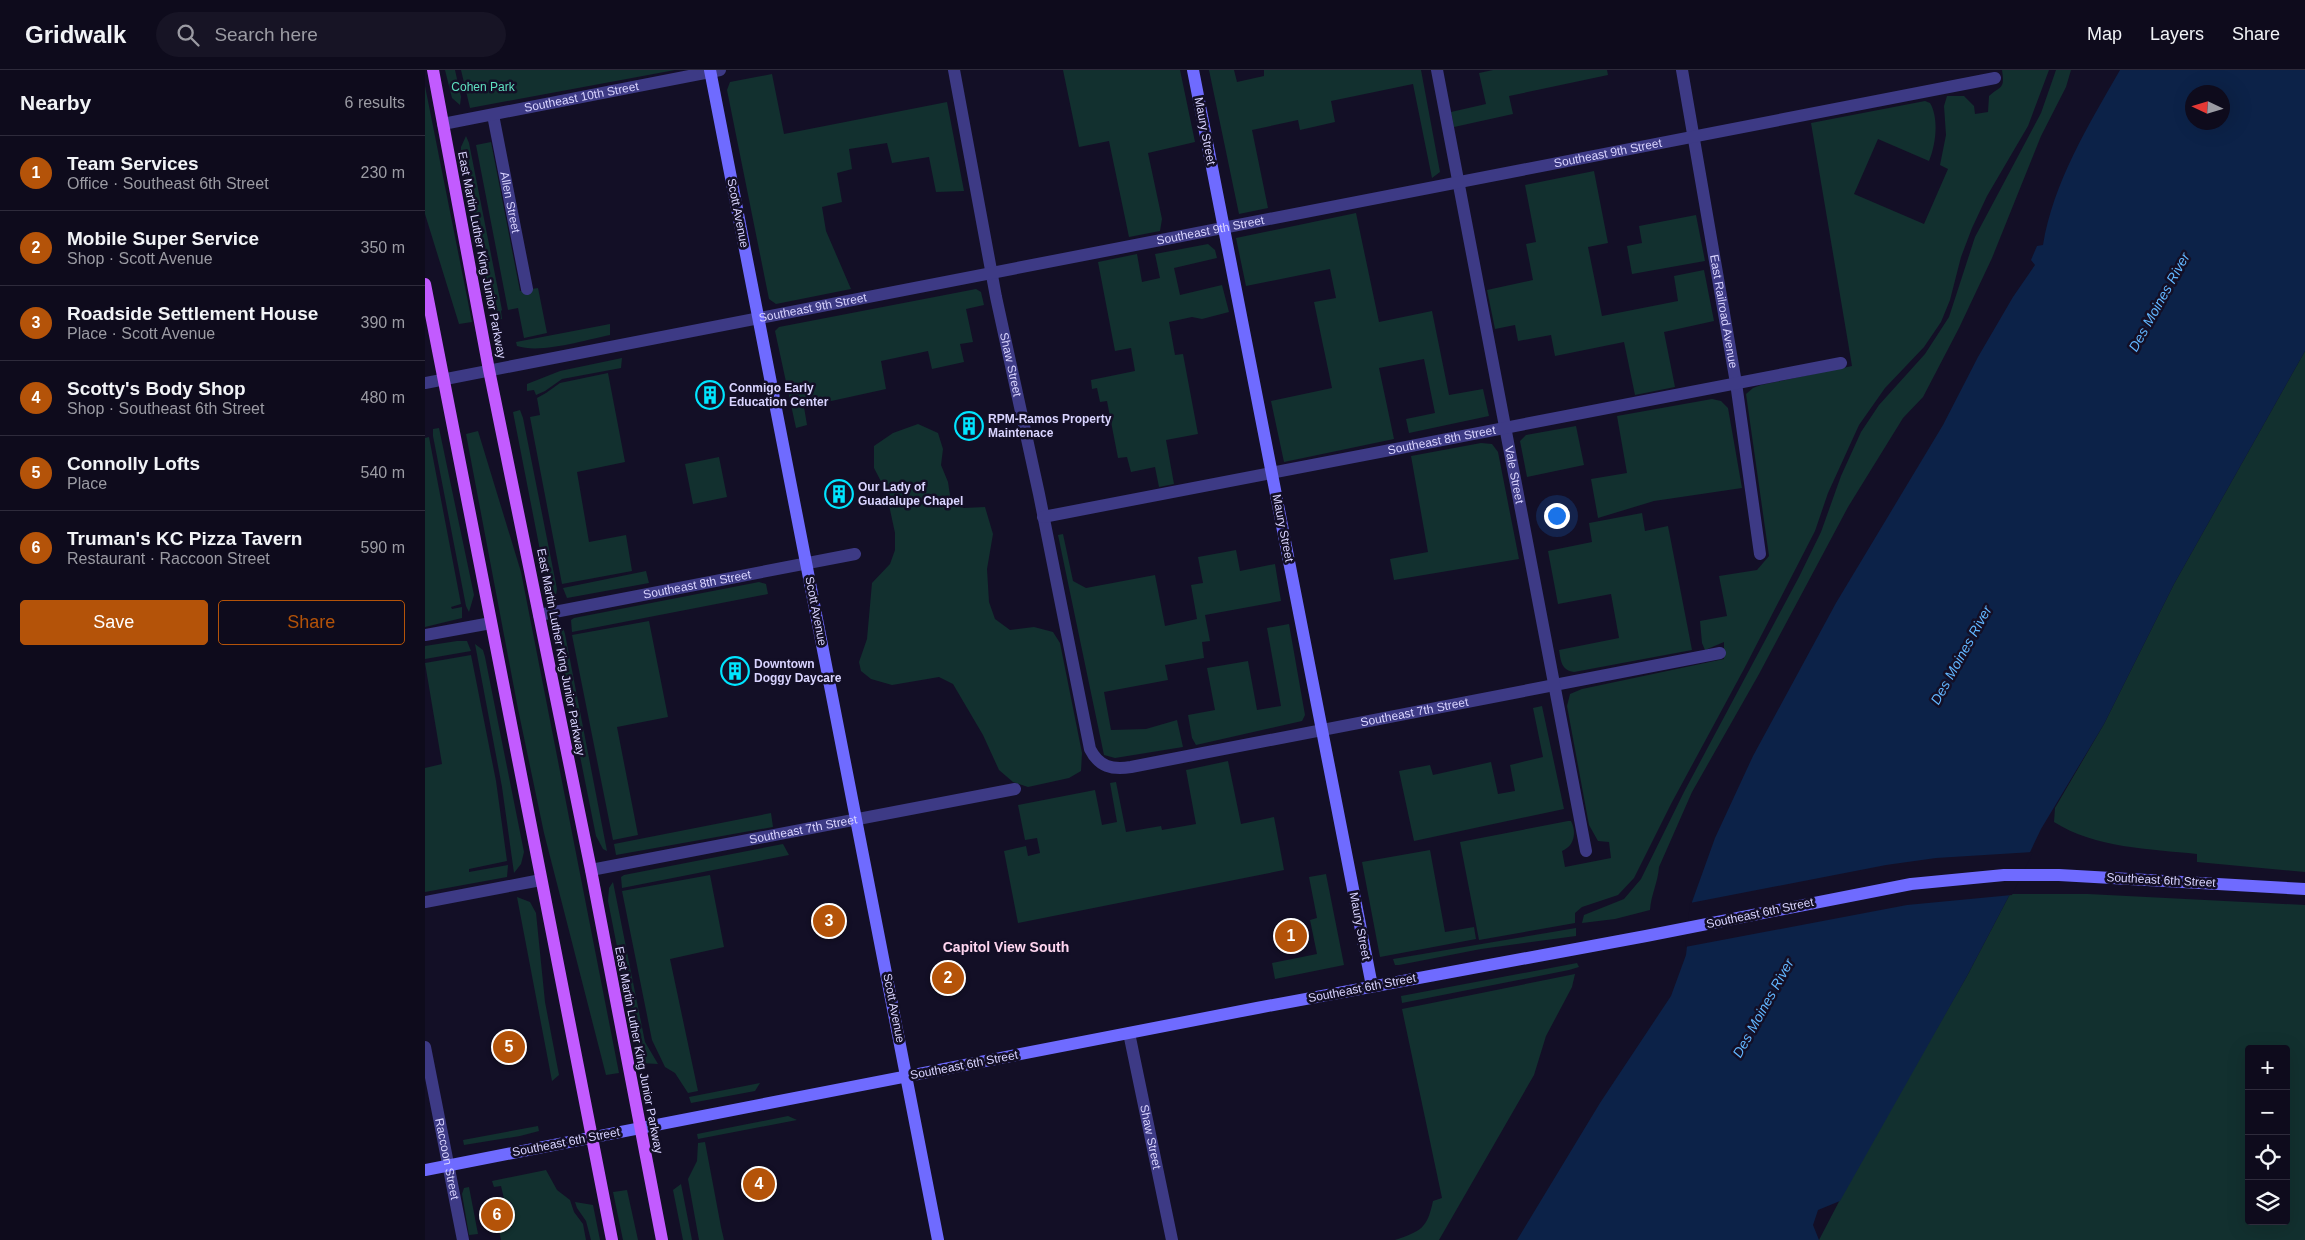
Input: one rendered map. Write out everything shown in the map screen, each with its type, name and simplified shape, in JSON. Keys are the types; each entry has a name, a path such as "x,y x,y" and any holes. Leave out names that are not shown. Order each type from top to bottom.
{"main road":[{"name":"East Martin Luther King Junior Parkway","path":"433,70 489,370 591,870 662,1240"},
{"name":"Maury Street","path":"1193,70 1372,986"},
{"name":"Scott Avenue","path":"713,71 758,317 938,1240"},
{"path":"425,284 612,1240"},
{"name":"Southeast 6th Street","path":"425,1170 1372,986 1645,936 1859,894 1953,879 2004,875 2059,875 2305,889"}],"street":[{"name":"Shaw Street","path":"954,70 991,272 1043,517 1089,749 1100,764 1109,768"},
{"name":"Vale Street","path":"1437,70 1586,851"},
{"name":"East Railroad Avenue","path":"1681,70 1736,383 1760,554"},
{"name":"Southeast 10th Street","path":"443,124 713,71"},
{"name":"Southeast 9th Street","path":"425,383 1995,78"},
{"name":"Allen Street","path":"493,115 527,289"},
{"name":"Southeast 8th Street","path":"1043,517 1841,363"},
{"name":"Southeast 8th Street","path":"539,615 855,554"},
{"path":"425,635 491,623"},
{"name":"Southeast 7th Street","path":"1109,768 1131,767 1720,653"},
{"name":"Southeast 7th Street","path":"591,870 1015,789"},
{"path":"425,902 541,880"},
{"name":"Shaw Street","path":"1129,1033 1172,1240"},
{"name":"Raccoon Street","path":"425,1047 463,1240"}],"green space":[{"path":"445,70 455,70 461,97 460,105 452,98"},
{"name":"Cohen Park","path":"461,70 675,70 470,108"},
{"path":"1063,70 1180,70 1195,142 1148,153 1162,219 1160,231 1129,237 1109,141 1079,147"},
{"path":"1209,70 1234,70 1237,82 1264,76 1264,70 1421,70 1440,172 1432,178 1413,84 1331,101 1335,122 1300,130 1298,120 1252,130 1268,208 1239,214"},
{"path":"1493,70 1607,70 1608,75 1509,96 1513,114 1454,127 1451,112 1486,104 1479,73"},
{"path":"2002,70 2049,70 2028,126 1987,196 1972,228 1961,257 1950,300 1941,322 1924,347 1885,388 1859,425 1828,493 1815,531 1634,878 1618,895 1582,907 1575,913 1575,923 1479,940 1460,842 1571,821 1574,830 1573,839 1569,846 1562,851 1565,867 1611,858 1609,842 1598,841 1589,825 1567,706 1570,694 1582,689 1724,659 1724,642 1705,650 1702,643 1700,621 1727,616 1719,576 1757,570 1769,556 1746,394 1753,388 1761,385 1852,366 1811,123 1925,101 1930,103 1935,116 1935,131 1929,161 1878,139 1854,194 1924,224 1948,169 1940,165 1946,135 1944,106 1947,96 1964,96 1974,106 1975,114 1988,112 1989,96 2001,86 2003,81"},
{"path":"2056,70 2071,70 2066,87 2041,136 1992,258 1959,328 1923,397 1903,418 1848,507 1759,674 1692,792 1659,867 1650,910 1615,919 1582,923 1584,915 1624,899 1641,879 1684,792 1799,577 1821,532 1841,476 1861,432 1879,405 1925,354 1949,317 1975,237 2041,113"},
{"path":"772,74 784,134 947,102 964,191 936,192 929,157 892,163 887,143 849,149 852,169 837,173 842,202 822,207 826,231 851,289 776,304 769,299 727,90 730,82"},
{"path":"425,86 472,322 459,324 425,214"},
{"path":"466,136 469,143 502,310 502,319 495,320 461,153 461,147"},
{"path":"491,142 520,291 538,288 547,333 524,338 518,308 508,310 476,145"},
{"path":"1594,171 1608,243 1588,247 1602,316 1678,301 1674,276 1704,270 1714,321 1664,332 1675,387 1635,395 1624,342 1555,356 1551,335 1518,341 1515,325 1495,329 1487,290 1533,280 1526,244 1536,242 1525,185"},
{"path":"1356,213 1379,322 1432,311 1449,395 1483,389 1489,416 1409,433 1406,419 1435,413 1424,359 1379,368 1394,439 1284,462 1271,401 1332,388 1314,302 1336,298 1330,269 1246,286 1236,238"},
{"path":"1696,215 1705,261 1632,274 1627,246 1642,243 1639,226"},
{"path":"1208,244 1215,250 1217,258 1174,268 1180,295 1222,285 1229,312 1202,319 1192,317 1169,322 1175,355 1183,354 1198,434 1166,440 1174,484 1159,487 1155,467 1131,472 1127,457 1118,458 1107,401 1100,402 1097,388 1092,389 1091,380 1135,371 1131,348 1115,351 1098,262 1137,254 1142,282 1160,278 1155,254"},
{"path":"976,289 981,292 984,305 966,309 973,342 960,344 964,362 932,369 928,351 881,361 886,389 804,407 807,425 796,428 775,331 779,327"},
{"path":"610,324 610,335 563,345 527,348 517,346 516,342"},
{"path":"2305,351 2305,872 2197,862 2197,854 2123,846 2070,831 2054,822 2055,808 2104,724 2174,584"},
{"path":"622,358 621,368 562,379 536,395 534,390 527,391 527,384 560,371"},
{"path":"608,373 625,462 577,472 589,542 626,535 632,571 562,584 530,417 540,415 537,398 560,383"},
{"path":"1712,399 1721,401 1728,408 1742,488 1654,501 1598,518 1591,479 1627,473 1617,416"},
{"path":"520,410 557,589 556,595 546,581 513,412"},
{"path":"918,424 938,433 943,449 941,465 948,482 951,502 964,508 985,507 993,534 987,569 989,602 995,619 1010,630 1034,627 1053,632 1060,643 1082,753 1081,771 1069,778 1028,787 1013,782 999,770 983,735 953,684 939,677 892,685 871,679 861,671 859,662 867,639 872,583 890,564 895,550 895,533 886,491 874,468 874,446 893,433"},
{"path":"1576,426 1584,465 1527,477 1520,441 1526,435"},
{"path":"439,428 474,595 469,612 466,606 433,436 433,429"},
{"path":"478,431 521,572 619,1073 606,1075 544,833 518,709 466,434"},
{"path":"429,437 461,604 451,607 452,609 462,607 462,618 425,627 425,438"},
{"path":"1481,443 1492,444 1498,452 1519,559 1394,580 1390,559 1428,552 1411,456"},
{"path":"719,457 727,497 693,504 685,464"},
{"path":"1642,513 1645,531 1668,526 1692,650 1574,672 1570,671 1562,664 1559,650 1619,638 1611,594 1558,604 1548,551 1592,542 1589,523"},
{"path":"1063,534 1073,581 1086,588 1155,575 1165,626 1197,619 1191,585 1203,583 1198,557 1236,550 1240,571 1275,564 1281,601 1205,615 1210,641 1202,642 1204,658 1165,665 1168,680 1104,692 1111,730 1146,729 1177,720 1183,747 1115,758 1104,755 1058,535"},
{"path":"646,571 649,583 567,598 563,588"},
{"path":"759,582 766,584 768,594 572,632 571,620 574,618"},
{"path":"649,621 668,717 617,727 638,835 613,840 572,635"},
{"path":"1289,624 1305,715 1302,721 1196,745 1192,738 1188,715 1215,710 1207,668 1248,661 1257,710 1281,706 1267,628"},
{"path":"563,627 607,851 603,849 596,836 557,641"},
{"path":"467,641 471,651 425,659 425,646"},
{"path":"475,644 483,650 485,657 524,852 521,864 514,873 502,787"},
{"path":"471,655 496,781 507,861 469,869 469,872 508,865 507,877 425,892 425,768 442,764 425,663"},
{"path":"1542,706 1564,809 1414,841 1399,771 1430,765 1433,775 1491,762 1498,794 1515,791 1510,765 1543,757 1533,708"},
{"path":"1228,761 1241,824 1274,817 1284,870 1018,923 1004,851 1026,846 1028,856 1040,853 1037,838 1025,840 1018,805 1095,790 1102,825 1117,822 1110,783 1116,782 1126,832 1161,826 1162,830 1196,824 1186,770"},
{"path":"771,813 773,827 616,855 614,844"},
{"path":"783,844 789,855 622,888 621,877 624,875"},
{"path":"1430,850 1445,932 1474,927 1476,939 1380,957 1362,862"},
{"path":"1326,874 1344,965 1275,979 1272,963 1317,954 1310,920 1317,918 1309,877"},
{"path":"710,875 724,947 670,959 698,1091 688,1093 675,1073 665,1067 652,1040 622,891"},
{"path":"613,882 645,1042 658,1064 640,1063 608,901 609,888"},
{"path":"2010,894 2088,894 2305,905 2305,1240 1819,1240 1857,1167 1967,976"},
{"path":"517,897 530,902 536,913 545,1002 559,1075 552,1081"},
{"path":"1576,928 1576,936 1481,949 1399,965 1395,965 1393,959"},
{"path":"1577,963 1579,967 1569,970 1402,1003 1401,996"},
{"path":"1575,974 1572,987 1546,1036 1534,1075 1439,1240 1395,1240 1421,1228 1428,1218 1433,1201 1442,1198 1402,1009"},
{"path":"760,1083 755,1091 691,1103 689,1097"},
{"path":"788,1116 797,1120 698,1139 697,1134"},
{"path":"538,1126 539,1131 520,1136 464,1145 463,1140"},
{"path":"705,1142 724,1240 699,1240 688,1179 697,1161 698,1143"},
{"path":"546,1170 557,1190 570,1200 574,1212 583,1224 586,1240 501,1240 499,1230 512,1227 508,1208 512,1207 511,1202 505,1203 501,1186 494,1187 492,1181"},
{"path":"681,1184 692,1240 683,1240 673,1190"},
{"path":"469,1187 478,1234 469,1235 462,1194 464,1188"},
{"path":"627,1190 638,1240 623,1240 613,1192"},
{"path":"575,1202 593,1205 600,1240 591,1240 586,1221"}],"water":[{"name":"Des Moines River","path":"2120,70 2305,70 2305,351 2174,584 2104,724 2041,829 2010,894 1967,976 1840,1201 1818,1210 1813,1225 1819,1240 1517,1240 1600,1103 1671,996 1686,955 1692,902 1715,838 1753,756 1836,603 1943,425 1978,357 2013,297 2035,265 2031,260 2037,246 2043,245 2055,199 2085,133"}],"pier":[{"path":"2033,852 2012,895 1907,905 1685,947 1690,903 1886,865 1936,858"}],"place":[{"name":"Conmigo Early Education Center","path":"710,395"},
{"name":"RPM-Ramos Property Maintenace","path":"969,426"},
{"name":"Our Lady of Guadalupe Chapel","path":"839,494"},
{"name":"Downtown Doggy Daycare","path":"735,671"},
{"name":"Roadside Settlement House","path":"829,921"},
{"name":"Team Services","path":"1291,936"},
{"name":"Mobile Super Service","path":"948,978"},
{"name":"Connolly Lofts","path":"509,1047"},
{"name":"Scotty's Body Shop","path":"759,1184"},
{"name":"Truman's KC Pizza Tavern","path":"497,1215"}],"district":[{"name":"Capitol View South","path":"1006,947"}]}
